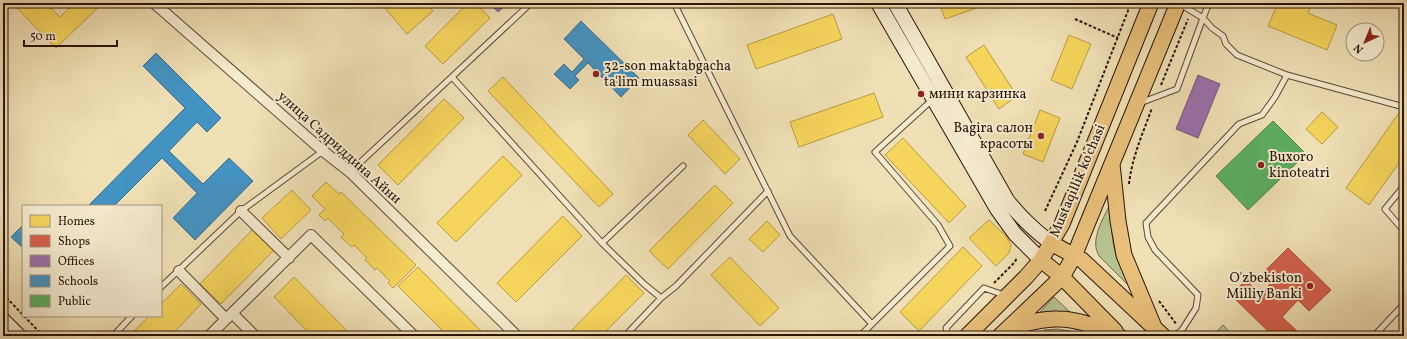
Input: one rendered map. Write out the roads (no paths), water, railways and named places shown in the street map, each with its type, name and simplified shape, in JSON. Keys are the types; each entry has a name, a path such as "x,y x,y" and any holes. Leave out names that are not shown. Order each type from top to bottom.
{"main road":[{"path":"878,3 1003,218 1025,246 1062,277 1119,336"},
{"path":"895,3 1007,200 1034,230 1051,243 1082,260 1158,331"},
{"name":"Mustaqillik ko'chasi","path":"967,336 1041,260 1062,224 1151,3"},
{"name":"Mustaqillik ko'chasi","path":"1004,332 1062,277 1074,256 1178,3"},
{"path":"1112,162 1118,221 1124,254 1158,331"},
{"path":"1004,332 1036,322 1060,318 1091,325 1119,336"},
{"path":"3,320 19,336"}],"street":[{"name":"улица Садриддина Айни","path":"154,3 323,151 350,172 515,335"},
{"path":"241,211 289,258"},
{"path":"209,336 311,235 414,336"},
{"path":"179,271 229,316 255,336"}],"lane":[{"path":"350,172 531,3"},
{"path":"674,3 790,236 872,324"},
{"path":"1178,3 1192,10 1203,18 1212,28 1223,36 1226,44 1237,55 1287,75 1404,107"},
{"path":"1135,105 1177,89 1209,3"},
{"path":"1174,336 1182,330 1196,308 1198,295 1155,250 1148,236 1146,223 1239,124 1262,115 1275,97 1287,75"},
{"path":"452,77 602,243 644,284 661,298"},
{"path":"860,336 950,246 938,225 874,152 933,99"},
{"path":"162,286 241,211 323,151"},
{"path":"602,243 683,166"},
{"path":"1404,186 1385,209 1404,231"},
{"path":"625,336 661,298 676,286 768,191"},
{"path":"948,336 946,328 984,288 1007,296"},
{"path":"1374,336 1404,304"},
{"path":"113,336 131,317"}],"place":[{"name":"32-son maktabgacha ta'lim muassasi","path":"596,74"},
{"name":"мини карзинка","path":"921,94"},
{"name":"Bagira салон красоты","path":"1041,136"},
{"name":"Buxoro kinoteatri","path":"1261,165"},
{"name":"O'zbekiston Milliy Banki","path":"1310,286"}]}
